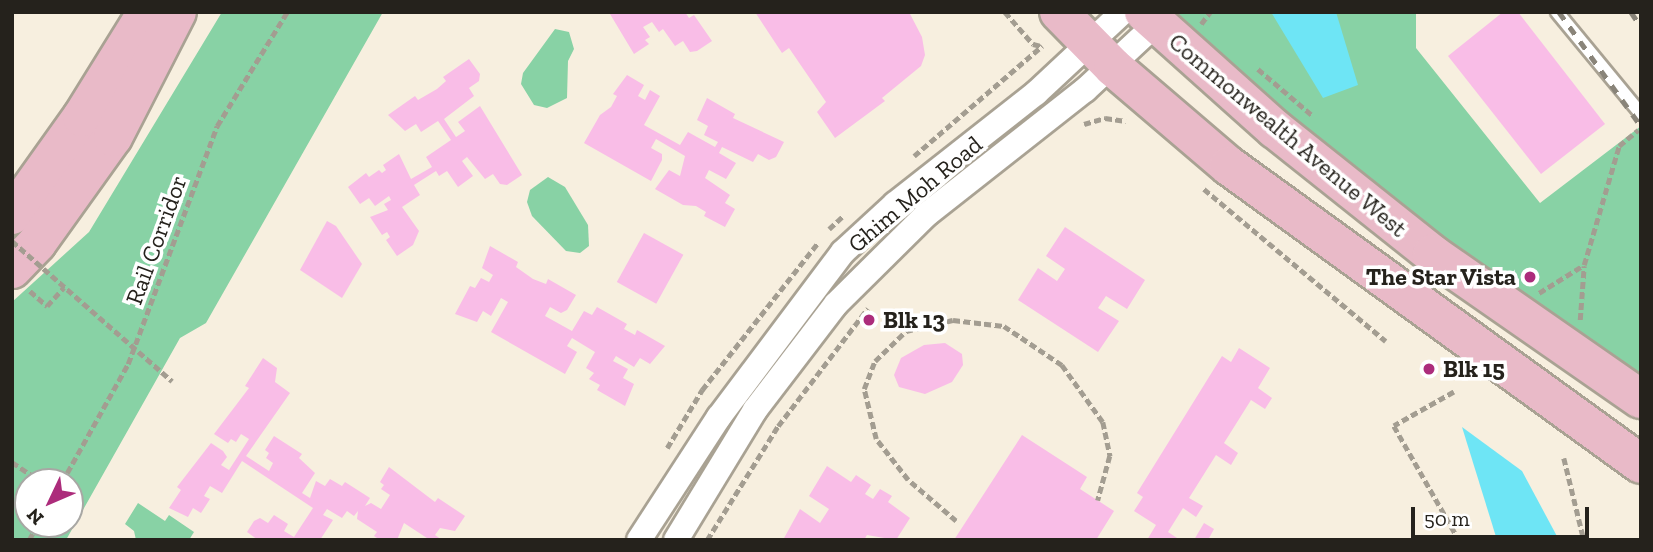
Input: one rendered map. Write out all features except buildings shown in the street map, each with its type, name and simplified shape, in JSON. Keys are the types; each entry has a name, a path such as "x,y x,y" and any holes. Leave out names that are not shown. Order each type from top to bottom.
{"main road":[{"path":"12,215 82,117 147,12"},
{"path":"18,277 37,243 113,136 177,12"},
{"path":"1059,12 1101,56 1316,233 1641,464"},
{"name":"Commonwealth Avenue West","path":"1141,16 1432,254 1641,399"}],"street":[{"name":"Ghim Moh Road","path":"676,540 755,410 836,304 926,215 1101,56 1141,16"},
{"name":"Ghim Moh Road","path":"639,540 719,417 843,252 895,204 997,126 1101,56 1141,16"}],"lane":[{"path":"1557,12 1641,114"}],"path":[{"name":"Rail Corridor","path":"70,468 128,364 217,126 287,12"},
{"path":"1005,12 1033,44 1042,46"},
{"path":"1203,22 1214,31"},
{"path":"1256,67 1318,121"},
{"path":"1081,125 1105,118 1125,120 1133,127"},
{"path":"1569,317 1580,324 1584,265 1619,146 1641,127"},
{"path":"1197,183 1386,341"},
{"path":"12,241 172,381"},
{"path":"1538,294 1584,265"},
{"path":"18,277 47,306 64,287"},
{"path":"1528,286 1548,301"},
{"path":"707,540 778,426 873,302"},
{"path":"956,522 908,480 876,439 864,389 875,361 906,331 953,320 1004,326 1062,365 1103,422 1110,456 1098,500"},
{"path":"1454,392 1394,426 1459,540"},
{"path":"1564,458 1584,540"}],"green space":[{"path":"222,12 383,12 206,323 180,338 84,508 84,468 14,468 14,538 67,538 66,540 12,540 12,302 89,232"},
{"path":"1144,12 1416,12 1416,48 1540,203 1641,126 1641,399"},
{"path":"555,29 569,32 574,49 568,61 567,98 547,108 534,105 521,84 523,73"},
{"path":"548,177 565,187 588,225 589,246 580,253 566,251 532,216 527,202 530,190"},
{"path":"138,503 165,521 169,515 194,532 189,540 136,540 134,531 125,524"}],"water":[{"path":"1271,12 1336,12 1358,85 1323,98"},
{"path":"1462,427 1522,471 1559,540 1497,540"}],"railway":[{"path":"1559,12 1641,126"},
{"path":"1631,12 1641,27"}],"place":[{"name":"The Star Vista","path":"1530,277"},
{"name":"Blk 13","path":"869,320"},
{"name":"Blk 15","path":"1429,369"}]}
